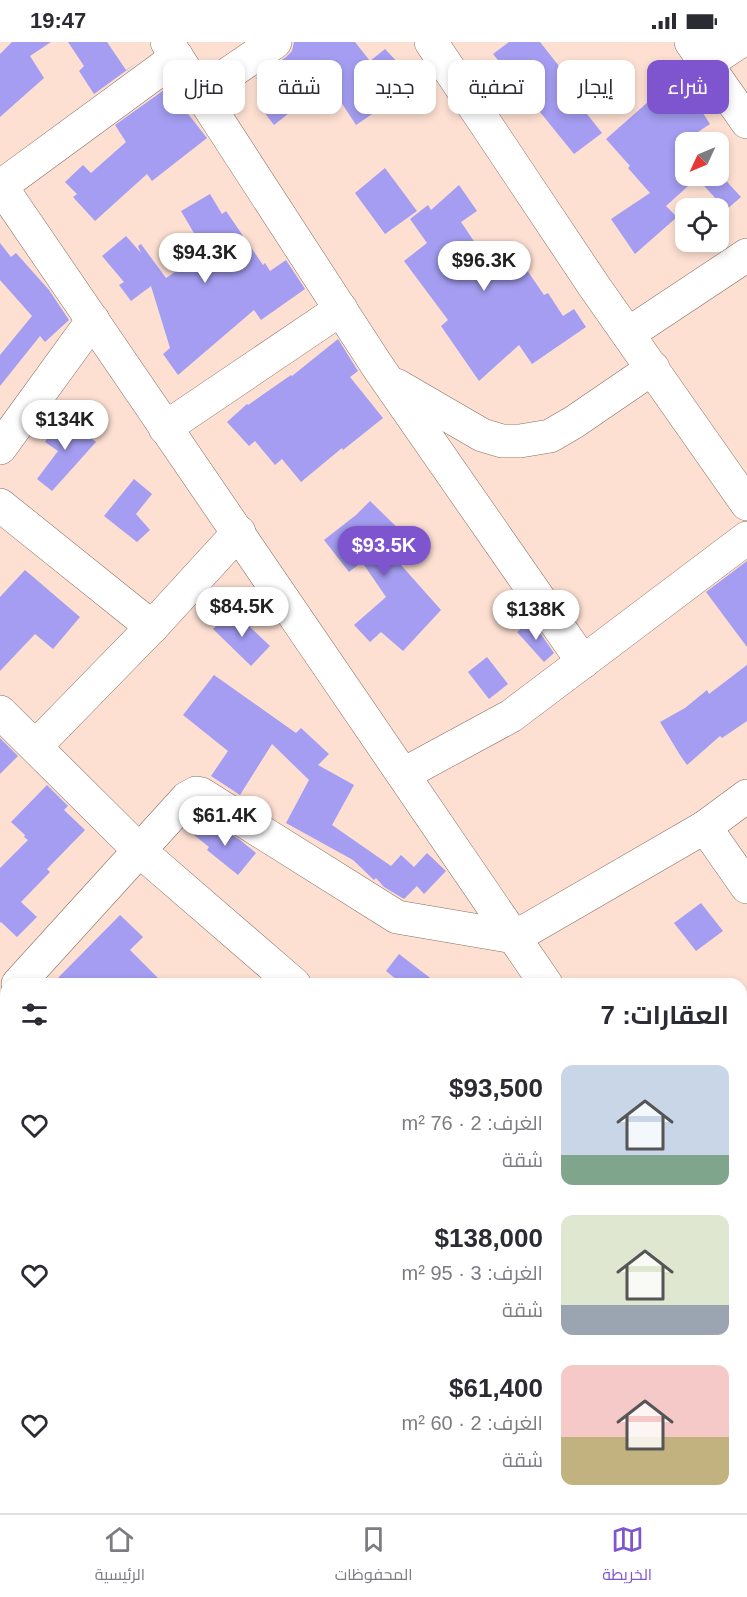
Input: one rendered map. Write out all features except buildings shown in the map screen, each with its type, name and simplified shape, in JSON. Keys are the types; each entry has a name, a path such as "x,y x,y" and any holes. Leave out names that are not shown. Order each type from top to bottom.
{"street":[{"path":"245,62 275,42"},
{"path":"431,42 628,334 747,504"},
{"path":"739,42 699,53 747,122"},
{"path":"172,49 1,185 542,978"},
{"path":"214,114 387,380 584,662"},
{"path":"628,334 747,255"},
{"path":"165,428 341,309"},
{"path":"1,445 93,320"},
{"path":"387,380 482,435 501,441 520,441 550,436 652,368"},
{"path":"0,506 152,627"},
{"path":"36,747 152,627 239,532"},
{"path":"404,774 511,716 747,538"},
{"path":"2,717 36,747 140,851 277,978"},
{"path":"24,978 187,798 196,793 397,917 515,937 705,827 747,796"},
{"path":"705,827 747,887"}]}
